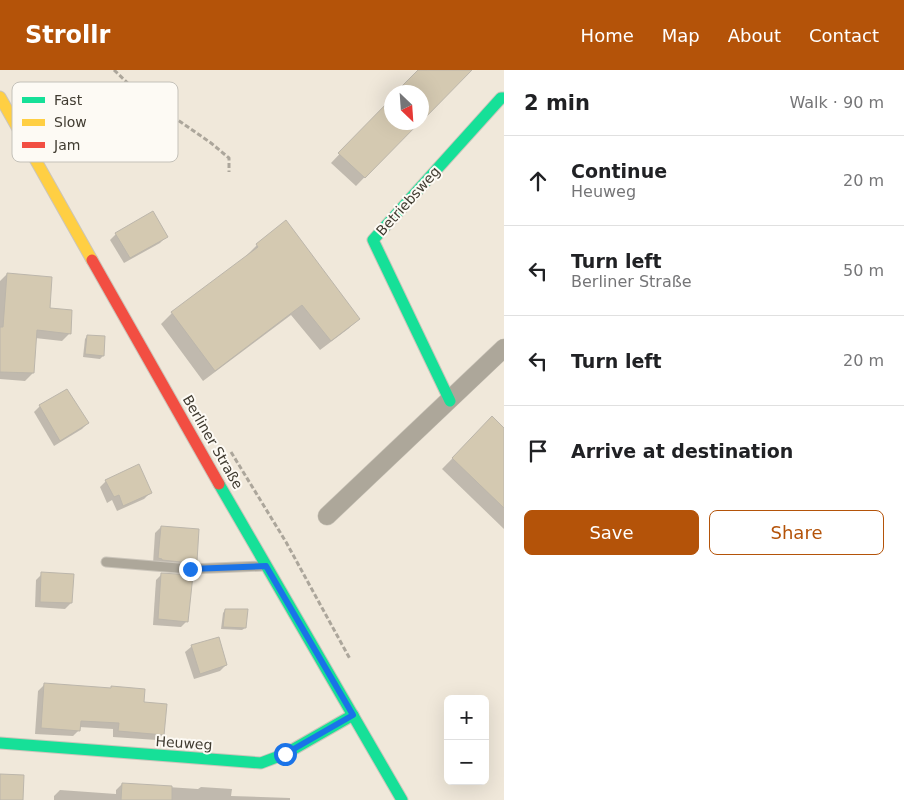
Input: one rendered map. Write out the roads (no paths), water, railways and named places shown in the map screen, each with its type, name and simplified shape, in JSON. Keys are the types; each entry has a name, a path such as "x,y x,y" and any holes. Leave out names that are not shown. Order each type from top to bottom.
{"main road":[{"name":"Berliner Straße","path":"0,97 12,118"},
{"name":"Betriebsweg","path":"450,401 373,240 501,98 504,98"},
{"name":"Berliner Straße","path":"37,162 266,566 402,800"},
{"name":"Heuweg","path":"0,743 261,763 285,754 353,715"}],"street":[{"path":"327,516 504,348"}],"lane":[{"path":"106,562 190,569 266,566"}]}
